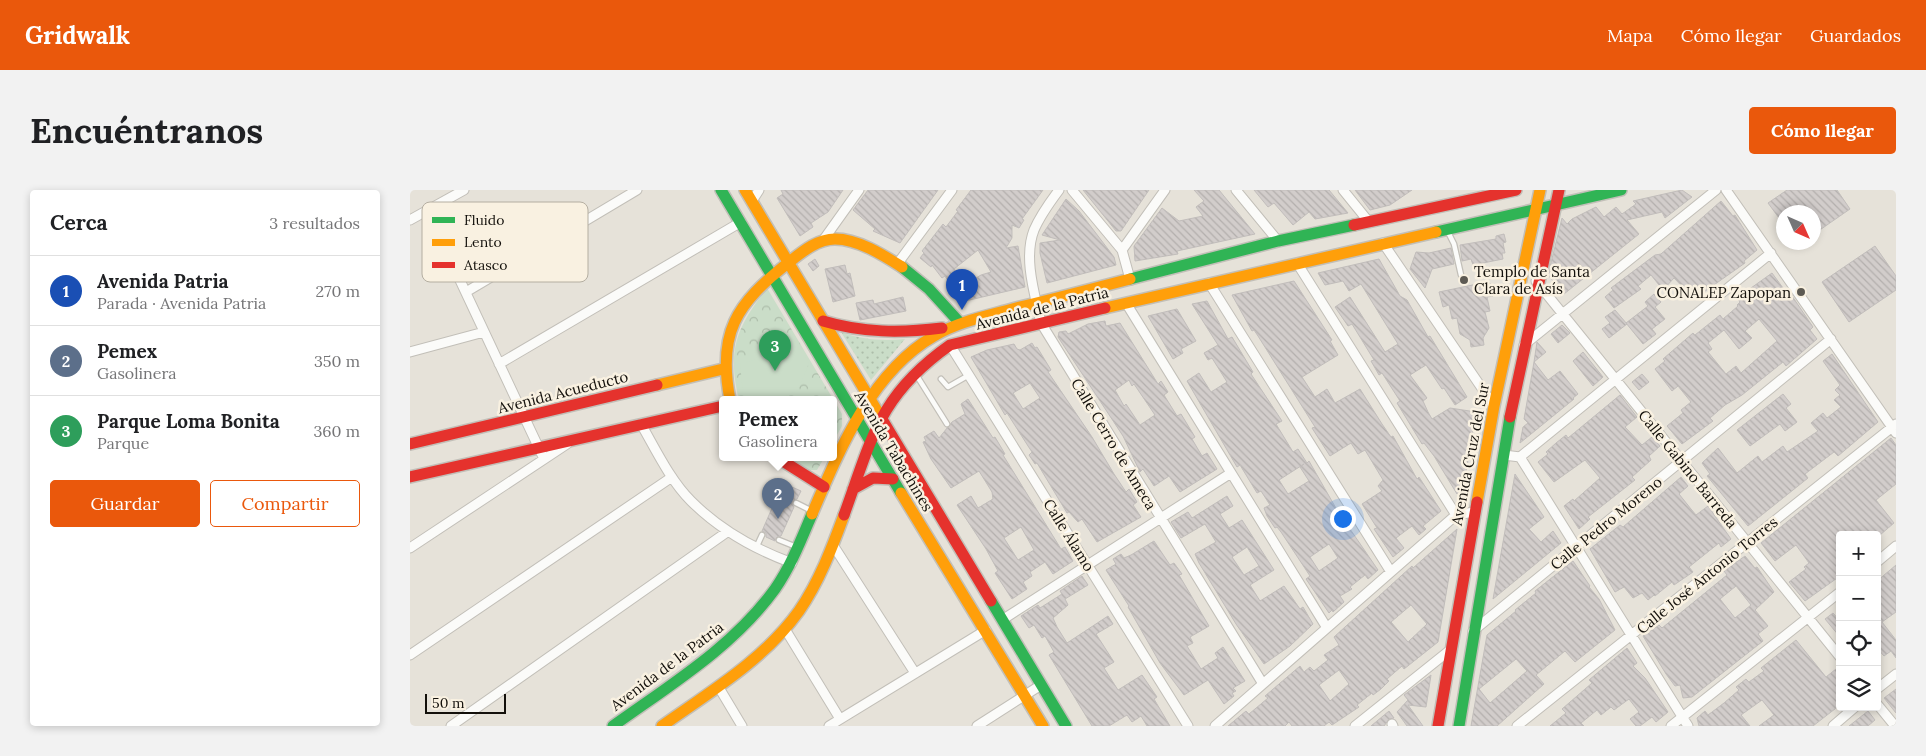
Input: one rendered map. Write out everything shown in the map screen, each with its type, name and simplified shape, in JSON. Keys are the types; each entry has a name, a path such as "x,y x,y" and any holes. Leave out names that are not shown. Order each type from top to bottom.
{"main road":[{"name":"Avenida Tabachines","path":"721,190 857,421 871,441 1043,726"},
{"name":"Avenida Tabachines","path":"745,190 1066,726"},
{"name":"Avenida de la Patria","path":"613,726 719,649 749,620 768,598 792,563 824,487 869,399 913,350 929,338 955,325 1278,241 1369,222 1471,194 1516,190"},
{"name":"Avenida Cruz del Sur","path":"1438,726 1494,406 1540,190"},
{"path":"1459,726 1473,630 1524,345 1536,281 1559,190"},
{"name":"Avenida de la Patria","path":"662,726 755,659 785,629 812,591 833,545 880,418 928,359 950,345 1209,283 1621,190"},
{"path":"729,396 723,369 725,347 730,328 739,310 755,290 772,275 824,240 840,239 854,243 898,263 932,290 955,325 886,333 843,328 824,321"},
{"name":"Avenida Acueducto","path":"410,444 723,369"},
{"path":"410,477 719,407"},
{"path":"783,461 824,487"},
{"path":"853,489 873,478 893,479"}],"street":[{"path":"442,202 464,190"},
{"path":"588,219 637,190"},
{"path":"752,201 759,190"},
{"path":"824,240 859,190"},
{"path":"898,263 952,190"},
{"name":"Calle Cerro de Ameca","path":"1059,190 1034,231 1030,250 1040,323 1263,684"},
{"path":"1072,190 1122,250 1130,279"},
{"path":"1122,250 1165,190"},
{"path":"1236,190 1278,241"},
{"path":"1343,190 1369,222"},
{"path":"1524,345 1716,190"},
{"path":"1726,190 1895,428"},
{"path":"410,220 422,213"},
{"path":"499,364 741,222"},
{"path":"1383,243 1494,406"},
{"path":"1504,455 1520,457 1771,252"},
{"path":"1297,263 1456,515"},
{"name":"Calle Gabino Barreda","path":"1536,281 1836,652"},
{"path":"461,282 544,460"},
{"path":"466,292 483,282"},
{"path":"1209,283 1391,572"},
{"path":"1126,303 1327,628"},
{"path":"410,352 484,332"},
{"name":"Calle Pedro Moreno","path":"1473,630 1831,339"},
{"name":"Calle Álamo","path":"950,345 1188,726"},
{"path":"641,424 672,477 690,501 727,532 756,548 792,563"},
{"name":"Calle José Antonio Torres","path":"1518,726 1747,543 1895,428"},
{"path":"410,548 573,440"},
{"path":"1520,457 1688,726"},
{"path":"1002,620 1231,473"},
{"path":"410,655 672,477"},
{"path":"1215,726 1456,515 1474,512"},
{"path":"451,726 727,532"},
{"path":"833,545 915,673"},
{"path":"1881,559 1896,546"},
{"path":"1671,726 1836,595"},
{"path":"785,629 840,719"},
{"path":"829,726 986,630"},
{"path":"1354,726 1450,650"},
{"path":"1881,686 1896,674"},
{"path":"977,726 1041,685"},
{"path":"718,686 742,726"},
{"path":"1881,709 1895,726"},
{"path":"1833,726 1851,711"}],"lane":[{"path":"1446,229 1454,244 1461,275"},
{"path":"914,374 923,382 947,424"},
{"path":"941,379 948,388 969,375"},
{"path":"796,503 813,512"},
{"path":"756,548 762,535"},
{"path":"779,540 798,548"}],"green space":[{"path":"767,288 831,396 738,396 735,382 734,353 741,328 756,302"},
{"path":"841,332 873,339 905,339 871,380"},
{"path":"798,347 809,363 798,390 784,396 756,396 743,392 740,364"},
{"path":"837,406 842,414 842,426 837,435"},
{"path":"796,461 822,461 817,470 809,470"}],"building":[{"path":"781,190 843,190 828,212 811,223 813,227 800,236 777,198 783,194"},
{"path":"868,190 938,190 900,243 873,231 875,229 853,210"},
{"path":"971,190 1043,190 1022,219 1024,220 1019,228 1012,225 1012,238 1006,248 1018,246 1025,287 961,302 945,276 942,278 932,265 931,267 920,258 924,253 922,251 943,224 946,227 958,211 956,210","holes":["978,250 991,272 981,275 964,285 954,269"]},
{"path":"1083,190 1149,190 1121,231 1116,231"},
{"path":"1194,190 1219,190 1255,234 1177,251 1178,254 1135,261 1134,246 1162,208 1179,221 1203,216 1196,207 1204,201"},
{"path":"1254,190 1329,190 1348,213 1315,219 1309,212 1293,225 1274,203 1268,207"},
{"path":"1355,190 1412,190 1390,205 1370,210"},
{"path":"1682,190 1692,197 1665,218 1662,212 1627,220 1639,234 1564,294 1548,275 1562,218 1567,224 1572,219 1596,207 1604,217 1616,207 1622,214 1636,204 1633,201"},
{"path":"1787,190 1837,190 1850,209 1821,229 1821,205 1776,205 1776,214 1768,203"},
{"path":"1066,199 1079,211 1114,257 1116,265 1047,283 1040,253 1040,243 1060,240 1042,235"},
{"path":"1721,201 1733,216 1735,215 1757,250 1744,261 1745,263 1694,299 1674,278 1663,290 1651,275 1638,286 1641,289 1614,308 1605,297 1613,290 1611,288 1655,255 1661,254"},
{"path":"1504,234 1506,242 1503,243 1505,253 1502,253 1503,259 1473,265 1471,259 1462,261 1460,245 1496,239 1496,236"},
{"path":"1875,246 1896,276 1896,290 1849,322 1822,282"},
{"path":"1451,248 1454,264 1432,269 1425,288 1410,269 1416,252 1429,253"},
{"path":"815,259 819,266 813,271 808,264"},
{"path":"1379,259 1400,296 1407,300 1428,337 1430,336 1467,397 1455,405 1426,365 1410,375 1427,398 1423,401 1432,419 1450,408 1476,412 1463,490 1457,494 1434,456 1424,443 1422,444 1397,403 1400,401 1382,373 1379,375 1371,361 1374,360 1352,324 1348,326 1335,307 1350,297 1385,352 1398,344 1361,284 1349,291 1343,281 1325,285 1318,273"},
{"path":"845,265 847,274 850,273 855,296 833,302 825,269"},
{"path":"1772,273 1786,292 1788,290 1813,327 1810,330 1817,339 1786,366 1783,362 1742,395 1725,405 1710,418 1713,421 1682,444 1667,426 1683,413 1681,410 1691,402 1678,386 1672,391 1655,369 1665,361 1663,359 1693,333 1695,335 1720,315 1723,319 1738,306 1740,302 1737,298","holes":["1759,319 1777,341 1741,373 1736,366 1726,374 1708,352 1712,349 1708,343 1724,330 1739,349 1752,338 1745,331"]},
{"path":"1294,281 1332,340 1330,341 1338,355 1302,377 1315,397 1327,389 1335,403 1360,389 1391,437 1393,436 1417,479 1419,477 1441,511 1423,526 1426,529 1419,535 1412,526 1396,538 1404,548 1393,557 1374,529 1377,528 1362,504 1382,491 1378,486 1383,480 1365,450 1358,454 1351,443 1330,456 1312,428 1315,427 1258,336 1254,330 1252,331 1232,295"},
{"path":"1482,283 1482,285 1490,283 1493,296 1487,297 1490,311 1485,312 1489,328 1483,338 1484,345 1471,347 1470,340 1460,334 1457,318 1452,319 1449,305 1443,307 1439,292"},
{"path":"1654,294 1661,302 1655,307 1665,319 1652,329 1656,334 1643,344 1626,323 1648,306 1645,302"},
{"path":"903,297 906,311 860,320 856,303 873,300 874,304"},
{"path":"1207,301 1228,339 1232,337 1253,372 1251,374 1282,421 1276,424 1293,452 1298,449 1307,463 1309,461 1337,510 1378,570 1368,579 1365,575 1350,587 1352,589 1340,596 1344,602 1333,612 1332,610 1329,613 1306,579 1310,576 1281,532 1277,527 1275,528 1267,516 1264,508 1270,505 1261,491 1257,493 1240,465 1237,467 1187,381 1199,373 1211,392 1227,382 1212,358 1208,360 1204,353 1218,345 1192,304","holes":["1304,464 1300,467 1309,481 1288,494 1279,480","1329,544 1338,558 1319,571 1310,557"]},
{"path":"1177,309 1196,341 1181,349 1183,353 1173,359 1148,316"},
{"path":"1615,310 1627,324 1609,338 1602,329 1610,323 1605,317"},
{"path":"1105,321 1106,326 1120,323 1158,384 1161,381 1168,392 1164,395 1177,416 1181,414 1195,437 1192,439 1202,456 1207,453 1217,469 1180,492 1169,476 1154,486 1143,469 1140,472 1123,436 1058,337 1059,332 1066,331 1068,334 1088,324","holes":["1129,380 1132,386 1134,384 1155,415 1140,425 1126,404 1124,406 1115,390"]},
{"path":"1562,325 1570,333 1558,343 1551,334"},
{"path":"1537,342 1546,352 1534,362"},
{"path":"1032,343 1035,348 1037,347 1051,370 1048,372 1126,492 1129,489 1137,502 1133,505 1141,517 1097,542 1082,519 1078,522 1069,512 1067,513 1037,463 1035,464 1029,455 1032,452 1007,413 1005,415 971,357 987,350 1014,344 1020,350","holes":["1030,383 1040,398 1023,409 1013,393"]},
{"path":"1583,352 1603,377 1593,386 1573,361"},
{"path":"1832,354 1878,422 1838,456 1834,452 1805,474 1808,478 1748,526 1707,476 1710,474 1702,463 1718,448 1737,473 1758,456 1762,462 1783,446 1787,452 1818,431 1811,423 1823,413 1827,418 1841,407 1834,400 1840,395 1835,390 1840,385 1823,361"},
{"path":"1534,362 1548,380 1560,371 1578,394 1520,443 1523,427 1528,423 1524,419"},
{"path":"1642,374 1649,382 1639,390 1632,382"},
{"path":"1783,394 1791,404 1786,408 1797,422 1785,431 1780,424 1750,446 1737,430"},
{"path":"1620,395 1637,417 1625,427 1642,445 1652,437 1660,446 1649,456 1651,460 1632,477 1635,480 1588,517 1590,519 1579,529 1564,506 1573,499 1574,501 1600,478 1585,460 1554,482 1538,462 1548,454 1546,452 1556,443 1566,435 1568,438"},
{"path":"968,399 993,438 995,437 1005,454 1003,455 1061,549 1065,547 1073,561 1053,574 1045,562 1030,572 1032,576 1023,582 1027,589 1012,599 995,573 998,571 986,549 957,505 971,496 978,508 993,499 992,492 979,471 951,488 931,459 923,442 926,441 924,437 934,431 939,438 952,422 965,414 961,404","holes":["1021,527 1034,550 1018,560 1004,538"]},
{"path":"1891,438 1896,445 1896,484 1876,500 1894,523 1881,534 1881,531 1836,531 1836,579 1805,601 1789,582 1806,569 1804,567 1809,563 1796,545 1775,561 1761,543"},
{"path":"1515,474 1544,517 1529,529 1541,542 1553,531 1561,543 1493,599"},
{"path":"1681,477 1688,486 1679,494 1691,509 1696,515 1708,506 1731,539 1721,547 1719,543 1689,567 1693,572 1674,585 1672,582 1648,600 1642,593 1633,598 1624,587 1615,592 1590,549 1620,525 1623,527"},
{"path":"783,483 801,491 797,499 792,502 794,507 781,536 777,537 775,541 766,537 766,533 762,531"},
{"path":"1227,496 1233,506 1220,514 1229,528 1242,520 1274,570 1250,585 1260,601 1284,586 1300,609 1303,607 1313,624 1290,646 1264,664 1236,624 1195,554 1216,542 1205,524 1181,538 1171,522 1188,512 1192,518","holes":["1247,547 1259,566 1244,575 1232,557"]},
{"path":"1457,529 1438,642 1404,669 1402,666 1387,679 1389,681 1381,689 1373,695 1372,693 1357,705 1359,707 1332,725 1329,722 1324,726 1292,726 1289,722 1285,726 1228,726 1246,711 1249,714 1268,698 1265,696 1300,666 1304,672 1310,667 1314,671 1328,660 1324,655 1339,645 1334,637 1412,566 1413,568","holes":["1411,605 1427,624 1408,642 1391,622","1339,670 1349,684 1330,701 1319,685"]},
{"path":"1154,541 1170,565 1174,563 1182,574 1179,575 1209,626 1190,637 1193,643 1187,646 1201,669 1218,658 1215,653 1223,647 1245,681 1233,688 1236,691 1232,693 1234,696 1224,704 1208,680 1184,695 1160,663 1129,606 1106,570 1116,564 1113,559 1121,554 1124,558"},
{"path":"1745,556 1755,568 1757,567 1774,592 1755,610 1768,626 1758,634 1763,641 1692,697 1683,698 1680,685 1675,686 1643,636 1659,625 1662,628 1727,575 1724,571","holes":["1736,586 1751,605 1735,618 1720,599"]},
{"path":"1573,561 1599,599 1615,630 1575,662 1565,651 1536,675 1544,684 1497,726 1471,726 1487,635 1536,593 1535,591","holes":["1516,659 1527,671 1490,703 1479,689"]},
{"path":"1896,565 1896,612 1882,622 1896,640 1896,658 1891,651 1884,656 1881,653 1881,578"},
{"path":"1082,576 1088,585 1065,599 1068,605 1053,618 1057,627 1067,643 1108,616 1113,624 1096,634 1114,662 1104,668 1118,690 1142,675 1157,697 1154,699 1170,726 1147,726 1141,716 1132,722 1127,715 1109,726 1092,726 1049,655 1054,652 1045,636 1042,638 1034,625 1029,628 1021,616 1038,605 1040,608 1062,594 1060,591"},
{"path":"1833,613 1836,616 1836,632 1825,619"},
{"path":"1796,640 1826,677 1836,669 1836,708 1813,726 1759,726 1774,715 1762,700 1741,715 1750,726 1699,726 1697,718 1705,711 1708,715 1724,703 1739,690 1736,687 1746,679 1749,682 1764,671 1761,668"},
{"path":"1627,648 1637,663 1633,666 1645,678 1668,712 1656,722 1652,717 1640,726 1636,726 1630,719 1639,712 1629,699 1614,710 1611,707 1601,715 1597,710 1581,723 1584,726 1550,726 1566,713 1562,709 1592,683 1589,680"},
{"path":"1431,675 1426,707 1408,705 1423,726 1407,726 1397,712 1408,700 1404,695"},
{"path":"1896,689 1896,713 1884,698"},
{"path":"1389,711 1394,718 1389,719 1384,726 1371,726"},
{"path":"1868,711 1875,720 1868,726 1849,726"}],"traffic: fast":[{"path":"721,190 901,493"},
{"path":"1436,232 1621,190"},
{"path":"1130,279 1278,241 1354,225"},
{"path":"902,267 929,289 960,323"},
{"path":"1459,726 1510,417"},
{"path":"613,726 700,664 740,629 758,610 775,589 786,571 812,514"},
{"path":"991,601 1066,726"}],"traffic: slow":[{"path":"745,190 882,419"},
{"path":"1477,502 1494,406 1540,190"},
{"path":"1105,308 1436,232"},
{"path":"729,396 726,356 729,338 735,322 743,307 755,292 799,255 822,241 844,240 870,249 902,267"},
{"path":"837,458 859,415 892,370 912,351 934,336 984,316 1130,279"},
{"path":"657,385 723,369"},
{"path":"812,514 836,461"},
{"path":"901,493 1043,726"},
{"path":"662,726 717,688 753,660 785,629 799,611 819,577 844,515"}],"traffic: jam":[{"path":"1354,225 1516,190"},
{"path":"1510,417 1559,190"},
{"path":"844,515 862,463 881,420 907,382 926,364 950,345 1105,308"},
{"path":"823,321 853,328 882,331 942,328"},
{"path":"410,444 657,385"},
{"path":"410,477 719,407"},
{"path":"882,419 991,601"},
{"path":"783,461 824,487"},
{"path":"853,489 873,478 893,479"},
{"path":"1438,726 1477,502"}],"place":[{"name":"Templo de Santa Clara de Asís","path":"1464,280"},
{"name":"CONALEP Zapopan","path":"1801,292"},
{"name":"Avenida Patria","path":"962,310"},
{"name":"Parque Loma Bonita","path":"775,371"},
{"name":"Pemex","path":"778,519"}]}
